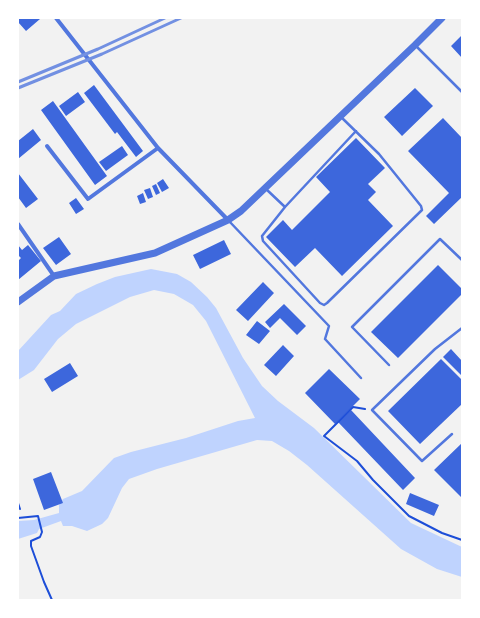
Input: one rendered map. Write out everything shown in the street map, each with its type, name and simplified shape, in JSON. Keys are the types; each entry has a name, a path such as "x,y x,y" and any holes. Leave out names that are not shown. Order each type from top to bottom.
{"street":[{"path":"56,18 158,148 228,220"},
{"path":"18,302 54,276 155,252 228,220 241,212 442,18"},
{"path":"47,146 88,199 158,148"},
{"path":"18,224 54,276"}],"lane":[{"path":"415,45 462,92"},
{"path":"340,116 356,131 379,154 421,206 422,210 330,301 324,305 320,303 263,241 262,236 285,207 356,131"},
{"path":"265,188 285,207"},
{"path":"228,220 329,326 325,339 361,378"},
{"path":"389,365 352,327 440,239 462,260"},
{"path":"452,434 422,461 372,410 435,349 462,328"}],"path":[{"path":"372,410 353,407 324,436 357,461 373,480 409,516 442,534 462,540"},
{"path":"18,503 20,509"},
{"path":"18,518 38,516 42,532 40,537 31,541 31,546 52,600"}],"water":[{"path":"151,269 177,274 191,282 216,308 243,358 262,386 278,401 314,428 411,523 462,547 462,577 437,569 401,549 307,465 289,451 272,441 257,440 157,469 129,479 122,488 108,518 102,524 87,531 72,526 63,526 61,521 39,529 37,533 18,539 18,521 34,520 59,513 59,505 63,499 82,491 114,458 131,452 186,438 238,421 255,418 206,321 193,305 174,294 154,290 130,297 76,324 58,339 34,370 18,380 18,351 51,315 60,311 76,294 115,277"}],"building":[{"path":"18,18 40,19 26,31 18,22"},
{"path":"462,35 462,58 451,46"},
{"path":"94,85 143,151 136,157 117,132 115,134 84,93"},
{"path":"415,88 433,106 402,136 384,117"},
{"path":"78,92 85,102 66,116 59,106"},
{"path":"53,101 107,176 95,185 41,110"},
{"path":"443,118 462,138 462,197 434,224 426,216 449,193 408,151"},
{"path":"33,129 41,140 18,159 18,141"},
{"path":"356,138 385,168 368,184 376,192 368,200 393,226 342,276 315,248 295,267 266,237 283,220 292,230 330,192 316,177"},
{"path":"122,146 128,155 106,171 99,162"},
{"path":"18,173 38,199 26,208 18,197"},
{"path":"163,179 169,188 162,192 157,183"},
{"path":"156,184 160,193 156,195 152,186"},
{"path":"150,188 153,197 148,199 144,190"},
{"path":"143,193 146,202 140,204 137,196"},
{"path":"76,198 84,209 76,214 69,203"},
{"path":"59,237 71,254 56,265 43,248"},
{"path":"224,240 231,254 200,269 193,255"},
{"path":"18,245 22,250 28,245 41,261 18,280 18,261 21,258 18,255"},
{"path":"438,265 462,289 462,294 398,358 371,332"},
{"path":"263,282 274,293 248,321 236,310"},
{"path":"284,304 306,326 297,335 280,318 270,328 265,322"},
{"path":"257,321 270,331 259,344 246,335"},
{"path":"283,345 294,356 276,376 264,365"},
{"path":"451,349 462,361 462,376 443,357"},
{"path":"441,359 462,380 462,404 420,444 388,411"},
{"path":"70,363 78,376 52,392 44,379"},
{"path":"329,369 360,399 335,424 305,393"},
{"path":"351,410 415,478 403,490 338,422"},
{"path":"462,443 462,498 434,470"},
{"path":"51,472 63,503 44,510 33,479"},
{"path":"410,493 439,505 434,516 406,504"}],"railway":[{"path":"18,82 98,49 165,18"},
{"path":"18,88 102,54 181,18"}]}
